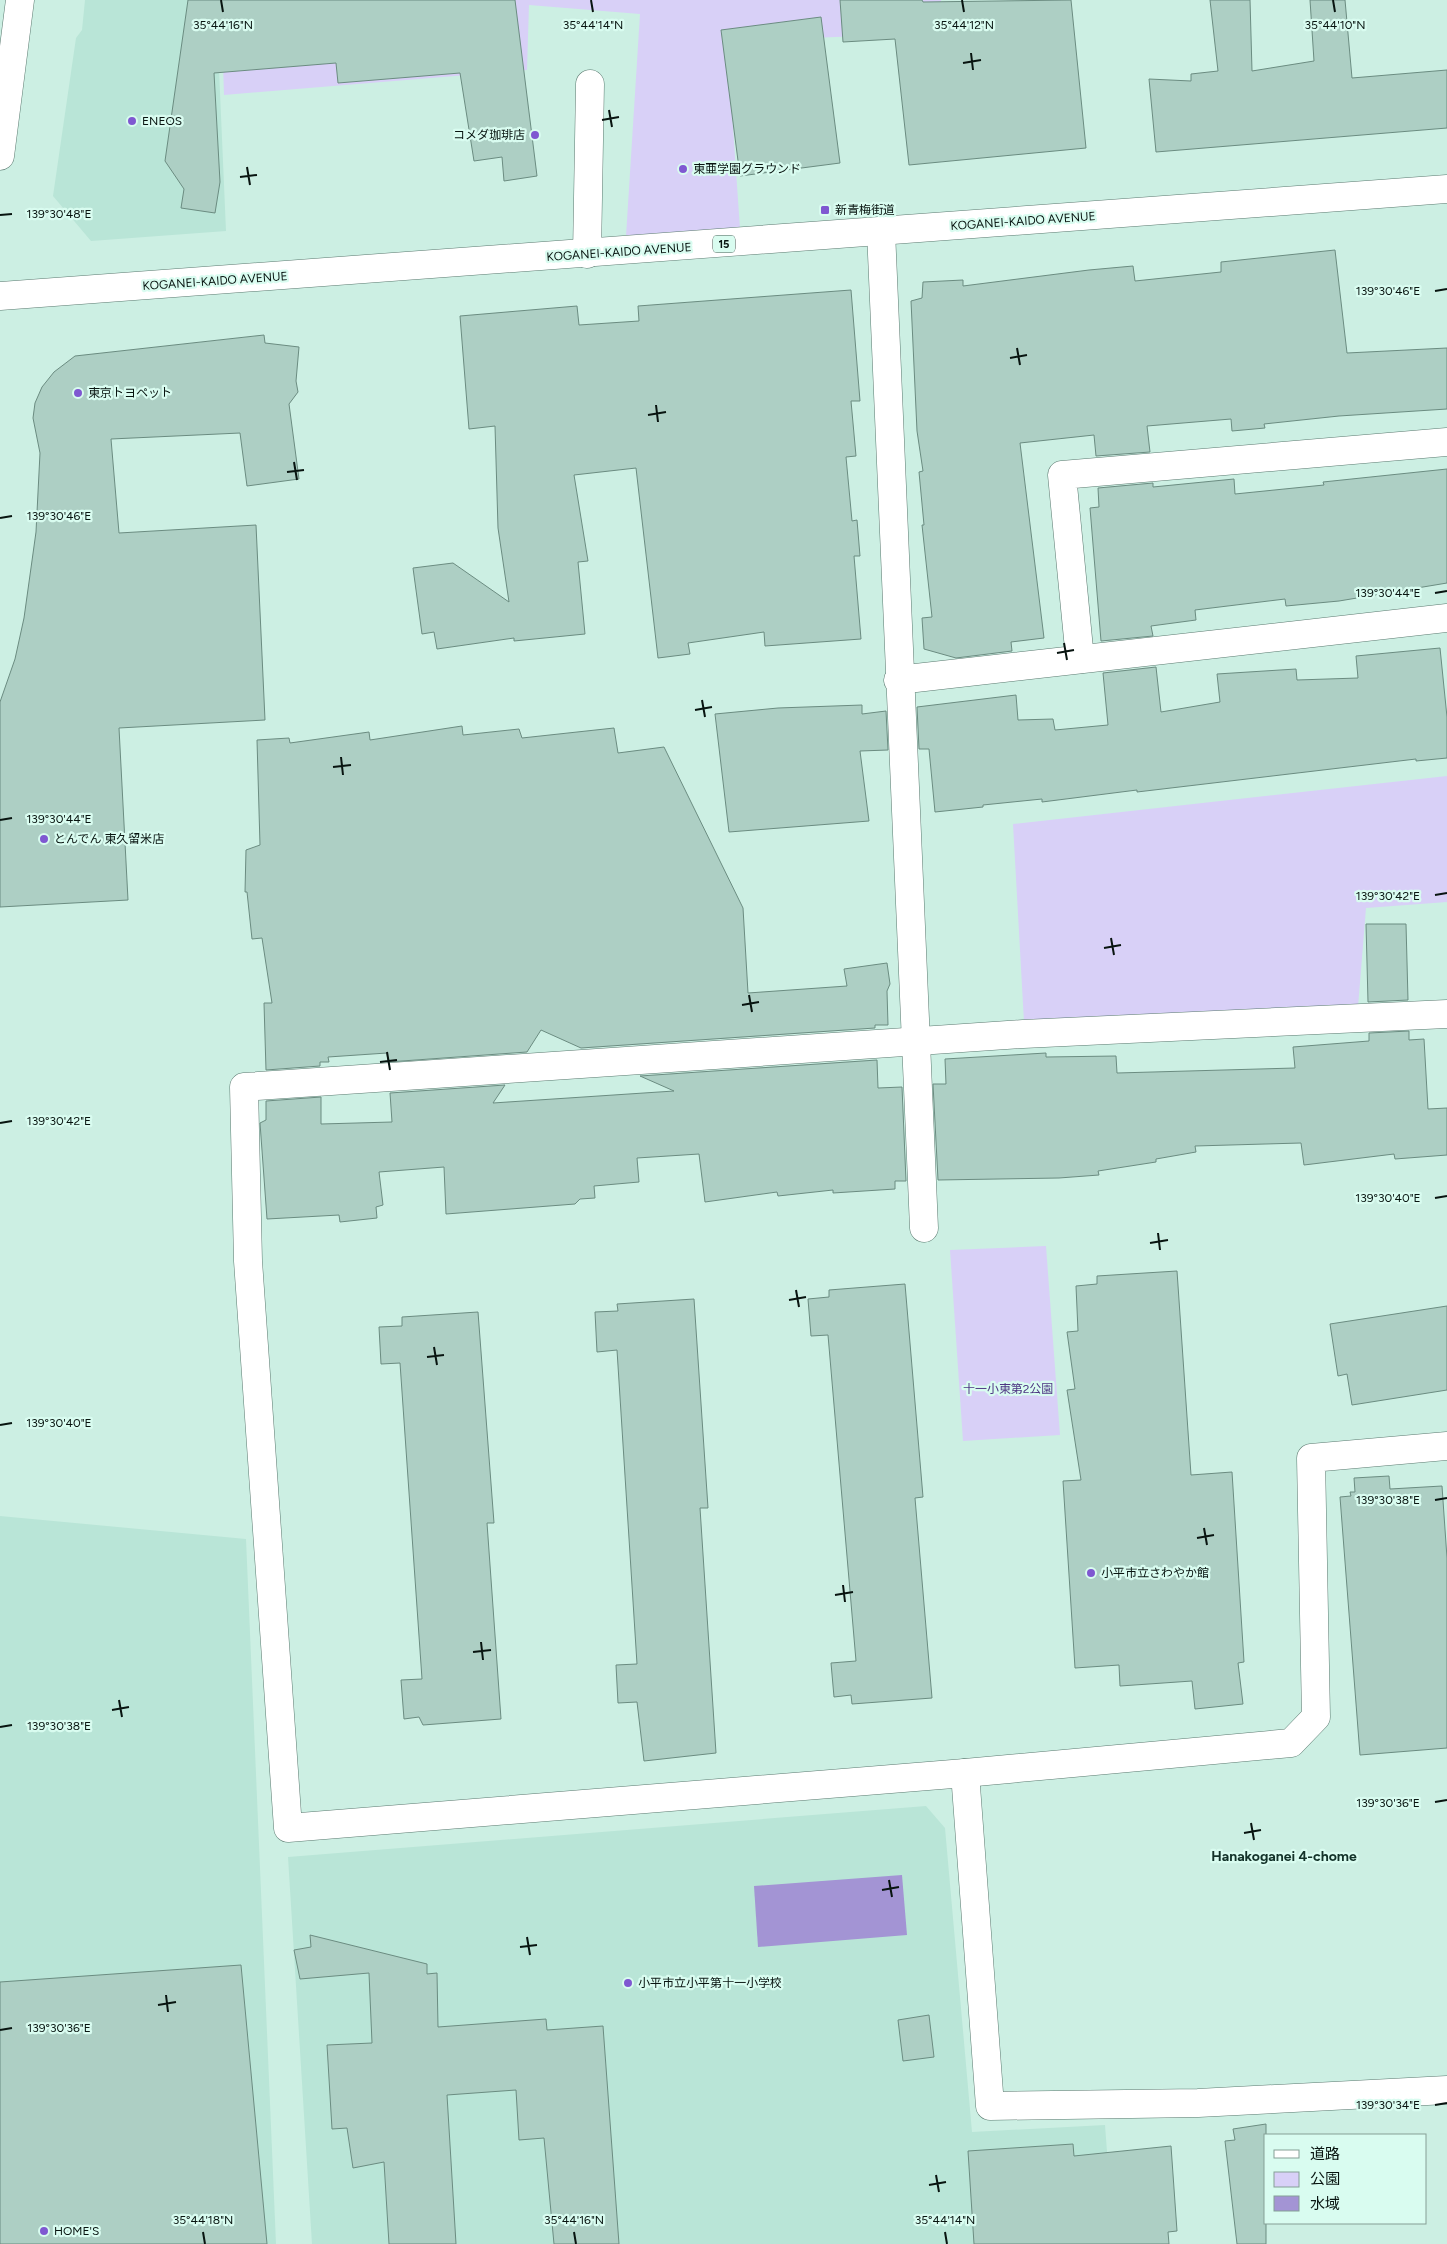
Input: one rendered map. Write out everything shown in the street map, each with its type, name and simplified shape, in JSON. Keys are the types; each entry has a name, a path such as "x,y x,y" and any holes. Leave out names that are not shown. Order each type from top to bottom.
{"street":[{"path":"0,156 20,0"},
{"path":"587,254 590,84"},
{"name":"KOGANEI-KAIDO AVENUE","path":"0,296 1447,189"},
{"path":"881,231 898,680 917,1043 924,1228"},
{"path":"1080,659 1062,475 1447,442"},
{"path":"898,680 1447,618"},
{"path":"1447,1014 1023,1034 917,1043 244,1087 248,1261 288,1828 965,1773 1291,1743 1316,1717 1311,1458 1447,1446"},
{"path":"965,1773 990,2106 1198,2103 1447,2090"}],"shaded area":[{"path":"85,0 216,0 226,231 91,241 53,196 76,38 82,30"},
{"path":"0,1516 246,1539 276,2244 0,2244"},
{"name":"小平市立小平第十一小学校","path":"926,1806 945,1828 972,2132 1105,2125 1114,2244 312,2244 288,1857"}],"green space":[{"name":"東亜学園グラウンド","path":"221,0 941,0 943,33 727,41 741,243 625,252 640,14 529,5 527,70 224,95"},
{"path":"1447,776 1447,902 1366,908 1358,1007 1024,1022 1013,824"},
{"name":"十一小東第2公園","path":"1046,1246 1060,1435 963,1441 950,1250"}],"water":[{"path":"902,1875 907,1935 758,1947 754,1886"}],"building":[{"path":"188,0 515,0 537,176 504,181 502,157 474,161 460,73 338,83 336,63 214,73 220,182 215,213 181,208 184,189 165,161"},
{"path":"840,0 922,0 923,2 1071,0 1086,148 909,165 895,39 843,42"},
{"path":"1210,0 1250,0 1252,71 1314,61 1310,0 1345,0 1352,78 1447,70 1447,128 1156,152 1149,79 1191,81 1191,74 1218,71"},
{"path":"821,17 840,163 740,176 721,30"},
{"path":"1335,250 1347,353 1447,348 1447,409 1339,416 1264,424 1265,428 1232,431 1231,419 1147,426 1150,452 1096,456 1094,435 1020,443 1044,638 1011,642 1012,651 956,658 924,649 922,618 932,617 922,525 924,525 919,472 923,471 917,431 911,301 922,298 923,282 963,280 963,286 1133,266 1135,281 1221,272 1221,262"},
{"path":"851,290 860,401 851,401 856,456 846,457 852,521 857,520 860,556 854,556 861,639 765,646 764,632 688,643 690,654 658,658 636,468 574,475 588,561 578,562 585,634 514,641 514,638 437,649 434,632 422,634 413,568 453,563 509,602 498,528 495,426 469,429 460,316 577,306 579,325 639,321 638,306"},
{"path":"264,335 265,343 299,347 296,381 298,392 289,404 299,479 247,486 240,433 111,439 119,533 256,525 265,720 119,728 128,900 0,907 0,702 15,659 24,618 36,532 40,453 33,418 35,403 42,387 54,372 75,356"},
{"path":"1447,469 1447,583 1339,601 1286,606 1285,599 1195,610 1196,620 1151,626 1153,636 1101,641 1090,508 1099,507 1098,488 1153,483 1153,487 1234,479 1235,494 1324,485 1323,482"},
{"path":"1440,648 1447,717 1447,758 1416,761 1416,759 1137,792 1137,790 1042,802 1042,799 935,812 929,749 919,749 917,707 1016,695 1018,720 1053,719 1055,730 1108,725 1103,673 1156,667 1161,712 1220,702 1217,674 1296,669 1297,680 1358,678 1356,656"},
{"path":"862,705 862,714 886,711 888,750 860,751 869,821 729,832 715,714 778,708"},
{"path":"462,726 463,735 519,729 522,738 614,728 618,753 664,747 743,908 748,993 847,986 844,969 887,963 890,984 887,991 888,1025 875,1025 875,1028 581,1048 541,1030 527,1052 388,1062 387,1053 328,1057 329,1062 320,1062 320,1066 266,1070 264,1003 272,1003 262,938 252,939 247,892 245,892 246,850 260,845 257,740 289,738 290,743 369,732 370,740"},
{"path":"1366,924 1406,924 1408,1000 1368,1002"},
{"path":"1409,1031 1409,1040 1424,1039 1428,1109 1447,1108 1447,1155 1395,1159 1394,1154 1304,1165 1301,1143 1195,1146 1196,1152 1156,1159 1156,1162 1098,1171 1099,1175 1059,1178 938,1180 933,1084 946,1084 945,1059 1046,1053 1046,1057 1116,1056 1117,1073 1295,1068 1293,1047 1369,1041 1369,1033"},
{"path":"877,1060 878,1088 902,1087 906,1181 895,1181 895,1189 833,1193 833,1190 778,1196 777,1192 705,1202 699,1154 637,1158 639,1182 594,1186 595,1198 580,1199 575,1204 446,1214 444,1167 379,1172 383,1205 376,1207 377,1218 340,1222 339,1215 267,1219 260,1123 266,1120 266,1101 321,1097 321,1124 392,1122 390,1093 505,1085 493,1103 674,1091 640,1076"},
{"path":"1177,1271 1191,1475 1232,1472 1244,1662 1238,1663 1243,1704 1195,1709 1192,1681 1120,1686 1119,1665 1075,1668 1063,1481 1081,1480 1067,1390 1075,1389 1067,1332 1078,1331 1076,1286 1097,1284 1097,1276"},
{"path":"905,1284 923,1497 915,1498 932,1698 852,1704 851,1695 834,1697 831,1663 856,1661 828,1335 811,1336 808,1299 829,1297 829,1290"},
{"path":"694,1299 708,1508 700,1508 716,1753 644,1761 637,1702 618,1703 616,1665 637,1664 617,1350 597,1352 595,1312 618,1311 617,1304"},
{"path":"1447,1306 1447,1390 1352,1405 1347,1374 1338,1376 1330,1324"},
{"path":"478,1312 494,1523 487,1523 501,1719 423,1725 419,1717 404,1719 401,1680 422,1679 400,1363 381,1364 379,1327 402,1326 402,1317"},
{"path":"1389,1476 1390,1489 1442,1486 1447,1558 1447,1748 1360,1755 1340,1497 1351,1496 1350,1492 1355,1492 1354,1478"},
{"path":"310,1935 427,1964 427,1974 437,1973 438,2027 546,2019 547,2030 603,2026 619,2244 554,2244 544,2138 519,2140 516,2090 447,2095 456,2244 389,2244 384,2162 353,2168 347,2128 332,2129 327,2045 372,2043 369,1973 300,1979 294,1950 311,1947"},
{"path":"241,1965 267,2244 0,2244 0,1982"},
{"path":"929,2015 934,2057 903,2061 898,2020"},
{"path":"1266,2124 1266,2134 1264,2134 1264,2224 1266,2224 1266,2244 1237,2244 1225,2141 1235,2140 1233,2129"},
{"path":"1073,2144 1074,2156 1171,2146 1177,2231 1168,2232 1169,2244 974,2244 968,2151"}],"place":[{"name":"ENEOS","path":"132,121"},
{"name":"コメダ珈琲店","path":"535,135"},
{"name":"東亜学園グラウンド","path":"683,169"},
{"name":"新青梅街道","path":"825,210"},
{"name":"東京トヨペット","path":"78,393"},
{"name":"とんでん 東久留米店","path":"44,839"},
{"name":"小平市立さわやか館","path":"1091,1573"},
{"name":"小平市立小平第十一小学校","path":"628,1983"},
{"name":"HOME'S","path":"44,2231"}],"district":[{"name":"Hanakoganei 4-chome","path":"1284,1856"}]}
